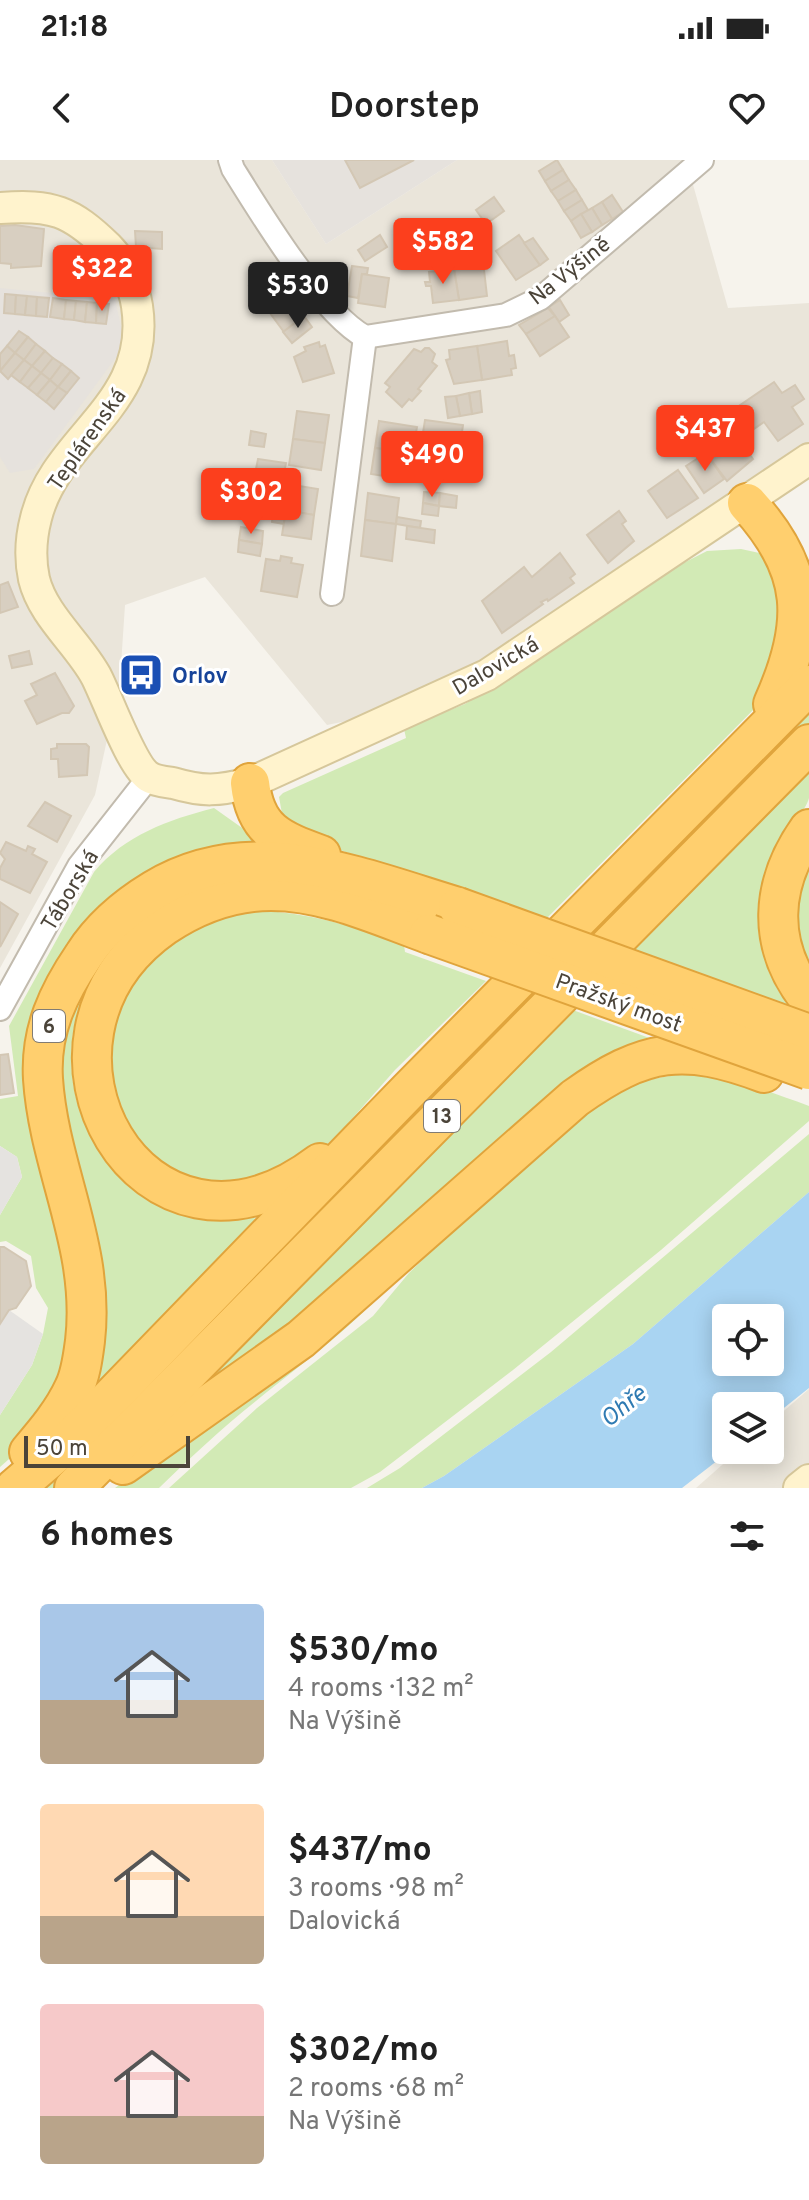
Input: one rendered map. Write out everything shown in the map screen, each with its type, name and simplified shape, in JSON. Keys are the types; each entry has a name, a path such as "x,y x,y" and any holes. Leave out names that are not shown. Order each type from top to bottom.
{"highway":[{"path":"758,514 809,545"},
{"path":"730,765 799,666 806,639 809,607 800,575 758,514"},
{"name":"13","path":"15,1488 65,1445 409,1090 809,685"},
{"name":"13","path":"74,1488 809,744"},
{"path":"250,783 252,803 261,823 279,837 458,907"},
{"path":"809,829 787,866 777,924 781,952 797,984 809,999"},
{"name":"6","path":"0,1488 61,1411 76,1385 83,1356 88,1316 87,1280 75,1219 48,1124 43,1076 47,1033 60,990 93,941 125,908 173,878 215,865 261,859 330,868 458,907"},
{"name":"Pražský most","path":"409,1090 292,1183 236,1200 202,1200 164,1190 136,1172 110,1145 95,1116 86,1083 84,1045 93,1007 113,971 144,938 187,911 226,896 272,891 343,903 809,1070"},
{"name":"Pražský most","path":"458,907 809,1034"},
{"path":"91,1488 301,1339 575,1098 607,1076 644,1059 684,1054 723,1058 809,1087"}],"street":[{"path":"230,160 272,232 347,327 365,337 332,594"},
{"name":"Na Výšině","path":"365,337 506,315 541,298 702,160"},
{"name":"Teplárenská","path":"0,208 28,206 64,212 114,252 135,295 138,350 129,378 61,469 41,504 35,519 32,559 35,580 43,600 94,672 131,751 149,777"},
{"name":"Dalovická","path":"149,777 197,791 223,790 250,783 487,675 758,514 809,459"},
{"name":"Táborská","path":"2,1002 79,866 149,777"},
{"path":"799,1488 809,1480"}],"shaded area":[{"path":"0,160 272,160 326,244 457,160 686,160 728,308 809,303 809,471 499,690 327,725 205,577 125,605 120,680 95,795 0,968"},
{"path":"272,160 457,160 326,244"},
{"path":"0,288 115,299 125,345 34,469 10,473 0,457"},
{"path":"0,1146 17,1157 22,1177 0,1215"},
{"path":"9,1310 43,1334 32,1365 0,1415 0,1325"},
{"path":"809,1389 809,1488 696,1488 723,1464 784,1464 784,1411"}],"green space":[{"path":"741,549 764,554 794,594 761,702 547,918 448,886 445,888 285,830 279,797 283,793 406,738 404,729 465,704 668,571 707,551"},
{"path":"809,707 809,723 598,936 588,933"},
{"path":"809,767 809,798 773,855 761,893 759,913 763,952 769,971 789,1006 629,948"},
{"path":"214,808 245,830 274,844 229,849 47,995 73,1354 17,1452 0,1467 0,1415 32,1365 48,1308 36,1288 31,1256 6,1241 0,1242 0,1215 22,1177 17,1157 0,1146 0,1099 18,1096 9,1026 94,872 106,859 148,831"},
{"path":"809,862 809,968 800,941 797,915 800,889"},
{"path":"216,882 127,942 97,971 78,1010 71,1063 74,1089 92,1139 108,1161 141,1192 185,1207 254,1216 256,1223 101,1381 95,1378 66,1141 59,1043 86,976 128,926"},
{"path":"239,909 302,915 364,930 404,945 405,952 486,981 395,1070 336,1137 306,1161 261,1181 189,1182 126,1142 98,1037 154,947"},
{"path":"526,995 536,999 106,1438 53,1488 38,1488"},
{"path":"570,1009 655,1040 331,1300 197,1390"},
{"path":"685,1073 733,1081 809,1106 809,1121 661,1250 513,1370 380,1472 351,1488 169,1488 257,1408 373,1316 409,1273 441,1242 572,1124 611,1094 637,1082"},
{"path":"809,1134 809,1192 633,1344 444,1476 422,1488 367,1488 400,1468 551,1352"},
{"path":"395,1278 346,1328 231,1422 159,1488 115,1488"}],"water":[{"name":"Ohře","path":"809,1192 809,1388 784,1408 784,1392 712,1392 713,1464 682,1488 422,1488 444,1476 633,1344"}],"building":[{"path":"345,160 414,160 360,188"},
{"path":"557,160 563,170 545,181 539,171"},
{"path":"563,170 569,180 551,191 545,181"},
{"path":"569,180 576,190 558,201 551,191"},
{"path":"576,190 582,200 564,211 558,201"},
{"path":"612,195 623,212 612,219 602,202"},
{"path":"494,197 504,211 486,224 476,210"},
{"path":"582,200 588,210 571,221 564,211"},
{"path":"602,202 612,219 602,225 592,208"},
{"path":"592,208 602,225 592,232 581,214"},
{"path":"581,214 592,232 581,238 571,221"},
{"path":"475,221 484,242 468,245 464,224"},
{"path":"0,226 44,229 41,266 11,268 11,264 0,263"},
{"path":"135,231 162,232 162,249 136,247"},
{"path":"380,235 387,247 365,261 358,250"},
{"path":"519,235 540,265 516,280 496,251"},
{"path":"533,238 548,259 540,265 524,243"},
{"path":"481,265 487,296 459,300 454,269"},
{"path":"267,266 288,293 267,309 249,286 259,278 256,274"},
{"path":"352,266 368,268 367,274 362,274 358,298 347,296"},
{"path":"454,269 459,300 433,303 431,286 426,286 425,282 430,282 429,272"},
{"path":"362,274 389,278 385,307 358,303"},
{"path":"288,293 305,315 284,332 267,309"},
{"path":"5,294 16,295 15,314 4,313"},
{"path":"16,295 27,296 25,315 15,314"},
{"path":"27,296 37,297 36,316 25,315"},
{"path":"37,297 49,298 47,317 36,316"},
{"path":"53,298 66,300 64,319 50,317"},
{"path":"66,300 76,301 74,320 64,319"},
{"path":"560,300 569,315 559,322 549,307"},
{"path":"76,301 87,302 85,322 74,320"},
{"path":"87,302 97,303 96,323 85,322"},
{"path":"97,303 109,304 106,324 96,323"},
{"path":"548,308 555,316 526,334 519,325"},
{"path":"304,316 312,327 292,343 283,332"},
{"path":"555,316 569,337 540,356 526,334"},
{"path":"19,331 28,337 15,353 7,346"},
{"path":"28,337 36,344 24,360 15,353"},
{"path":"507,341 509,356 514,355 516,368 511,369 512,375 482,380 477,346"},
{"path":"319,342 320,347 325,345 334,373 303,382 294,357 306,351 304,347"},
{"path":"36,344 45,351 32,366 24,360"},
{"path":"7,346 15,353 0,371 0,354"},
{"path":"477,346 482,380 454,384 446,360 450,359 449,350"},
{"path":"425,348 435,354 432,362 437,366 418,389 421,391 402,407 386,392 390,387 385,383 414,349 421,352"},
{"path":"45,351 53,358 41,373 32,366"},
{"path":"15,353 24,360 8,379 0,371"},
{"path":"53,358 62,364 50,380 41,373"},
{"path":"24,360 32,366 20,382 11,375"},
{"path":"62,364 71,371 58,387 50,380"},
{"path":"32,366 41,373 28,388 20,382"},
{"path":"71,371 79,378 67,393 58,387"},
{"path":"41,373 50,380 37,395 28,388"},
{"path":"50,380 58,387 46,402 37,395"},
{"path":"774,382 782,393 795,385 804,399 792,407 803,424 778,441 764,422 745,435 730,412"},
{"path":"58,387 67,393 54,409 46,402"},
{"path":"480,391 482,412 472,414 469,393"},
{"path":"469,393 472,414 460,416 456,396"},
{"path":"456,396 460,416 448,418 445,397"},
{"path":"297,411 329,415 325,443 293,439"},
{"path":"425,420 463,425 461,439 447,437 446,443 422,439"},
{"path":"379,421 417,427 414,443 406,442 405,452 375,448"},
{"path":"251,431 266,434 264,447 249,445"},
{"path":"734,432 753,459 727,481 706,453"},
{"path":"293,439 325,443 321,470 289,465"},
{"path":"375,448 408,453 406,462 411,463 409,480 371,474"},
{"path":"408,453 452,459 446,471 425,468 424,473 410,471 411,463 406,462"},
{"path":"706,453 724,479 704,493 686,466"},
{"path":"258,459 286,463 284,473 256,469"},
{"path":"256,469 284,473 282,490 253,486"},
{"path":"678,470 698,498 667,518 648,491"},
{"path":"287,484 318,489 314,515 283,510"},
{"path":"424,492 440,493 439,506 423,503"},
{"path":"368,493 399,498 396,524 365,520"},
{"path":"440,493 457,496 456,508 439,506"},
{"path":"423,503 439,506 438,516 422,514"},
{"path":"274,508 286,510 284,524 272,522"},
{"path":"286,510 314,515 311,539 282,535"},
{"path":"619,511 626,521 622,524 634,541 608,563 587,535"},
{"path":"397,517 421,521 420,528 396,524"},
{"path":"365,520 396,524 392,561 361,556"},
{"path":"407,526 435,530 434,543 406,539"},
{"path":"241,527 263,531 262,544 239,540"},
{"path":"239,540 262,544 260,556 238,552"},
{"path":"560,553 575,574 570,578 574,583 548,601 541,602 543,604 502,633 482,601 524,567 532,577"},
{"path":"281,556 292,558 291,563 303,565 297,597 261,591 266,559 280,561"},
{"path":"8,582 18,607 0,613 0,585"},
{"path":"29,651 32,664 12,668 9,656"},
{"path":"55,673 74,706 69,713 37,724 25,701 37,695 31,684"},
{"path":"57,744 86,744 89,747 87,775 59,777 58,759 51,759 51,749 57,748"},
{"path":"45,802 71,816 57,842 28,826"},
{"path":"6,842 26,851 28,846 35,849 32,854 47,862 30,893 0,879 0,868 5,859 0,853"},
{"path":"0,902 18,914 0,947"},
{"path":"8,1054 14,1093 0,1095 0,1055"},
{"path":"0,1247 26,1261 31,1286 0,1324"}],"place":[{"name":"Orlov","path":"141,675"}]}
